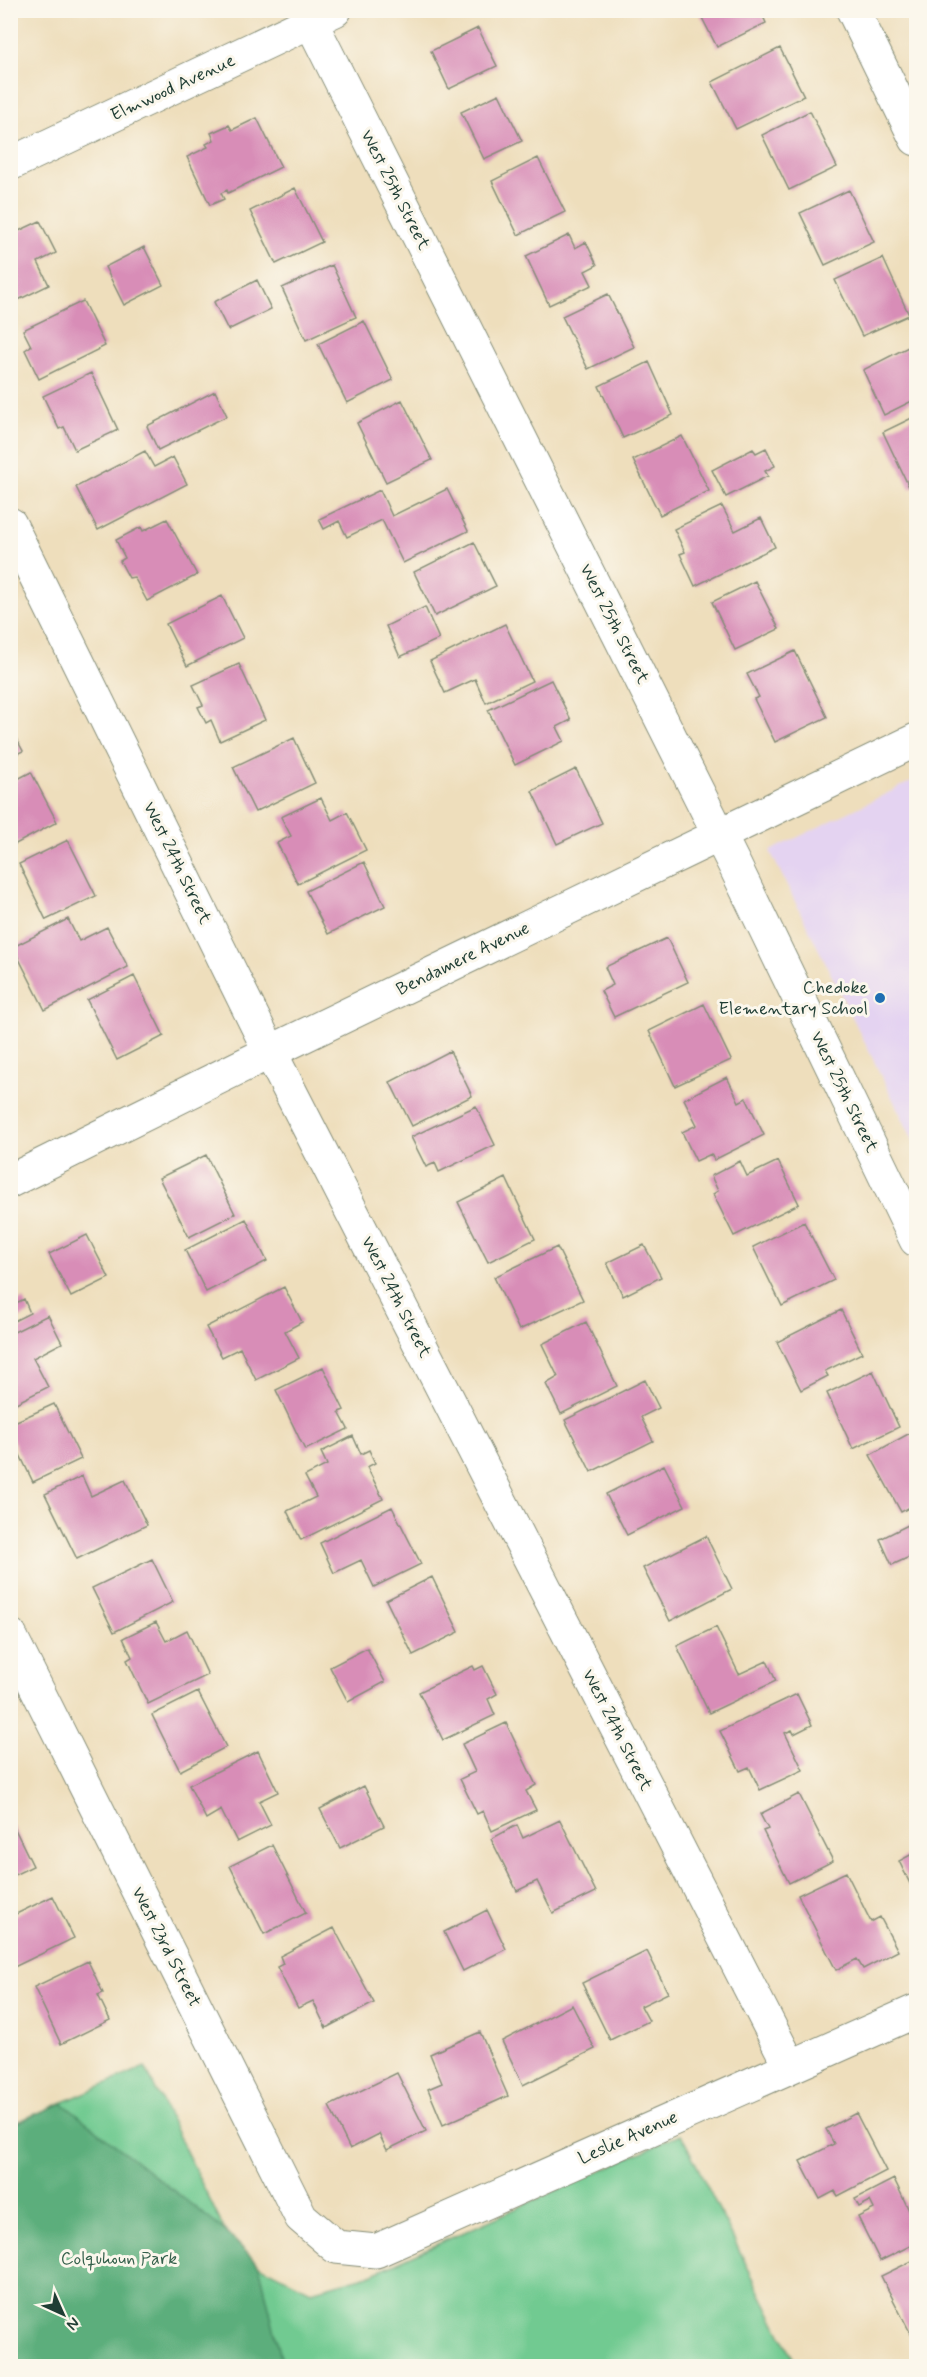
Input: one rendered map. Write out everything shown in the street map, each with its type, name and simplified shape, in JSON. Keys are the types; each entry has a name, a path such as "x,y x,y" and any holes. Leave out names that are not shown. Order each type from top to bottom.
{"street":[{"path":"853,10 916,139"},
{"name":"Elmwood Avenue","path":"10,164 317,14"},
{"name":"West 25th Street","path":"317,14 916,1240"},
{"name":"West 24th Street","path":"10,524 270,1052 790,2066"},
{"name":"Bendamere Avenue","path":"10,1181 270,1052 916,740"},
{"name":"West 23rd Street","path":"10,1635 301,2217 336,2247"},
{"name":"Leslie Avenue","path":"336,2247 376,2251 790,2066 915,2016"}],"shaded area":[{"name":"Chedoke Elementary School","path":"916,779 916,1146 770,851"}],"green space":[{"name":"Colquhoun Park","path":"145,2067 225,2231 259,2265 311,2291 369,2275 681,2134 797,2366 11,2366 10,2125"},
{"path":"62,2103 225,2231 259,2265 283,2366 11,2366 11,2125"}],"building":[{"path":"698,10 760,10 766,23 717,47"},
{"path":"478,28 497,66 449,89 431,51"},
{"path":"780,48 804,96 736,129 712,82"},
{"path":"499,94 522,141 484,159 461,112"},
{"path":"810,111 837,167 789,190 762,135"},
{"path":"257,118 281,167 228,193 227,190 221,193 224,199 210,205 187,157 208,147 206,144 214,140 211,133 229,125 232,130"},
{"path":"538,158 565,212 518,235 492,181"},
{"path":"295,188 322,242 276,264 250,211"},
{"path":"849,190 874,242 825,265 800,213"},
{"path":"40,221 56,253 38,262 49,285 10,304 10,235"},
{"path":"569,235 575,248 586,242 597,265 585,271 592,285 549,305 526,256"},
{"path":"144,247 163,285 124,305 105,267"},
{"path":"883,258 909,315 862,336 835,280"},
{"path":"332,265 356,317 306,340 282,288"},
{"path":"257,280 271,309 228,330 214,302"},
{"path":"608,294 634,347 588,369 562,316"},
{"path":"83,301 105,346 39,379 25,350 31,346 23,330"},
{"path":"364,321 393,380 347,403 318,344"},
{"path":"916,343 916,399 884,415 863,370"},
{"path":"649,362 673,415 623,438 599,386"},
{"path":"91,373 118,430 75,450 64,427 59,429 43,396"},
{"path":"215,391 227,416 158,450 147,426"},
{"path":"402,400 432,460 386,482 357,423"},
{"path":"916,416 916,486 910,489 883,432"},
{"path":"682,436 709,491 660,515 633,460"},
{"path":"766,448 775,466 765,471 768,476 726,497 712,470 753,449 756,453"},
{"path":"145,451 154,467 173,457 187,484 98,530 76,487"},
{"path":"447,489 468,531 403,563 382,520 347,537 339,521 324,529 319,519 380,490 392,516"},
{"path":"722,506 735,531 761,518 775,547 695,586 680,554 685,552 674,529"},
{"path":"167,519 197,575 147,601 134,577 129,578 120,561 125,558 116,540 141,527 143,531"},
{"path":"474,542 496,586 435,616 414,572"},
{"path":"755,581 779,629 735,650 712,602"},
{"path":"222,596 243,638 187,666 166,624"},
{"path":"425,607 439,639 400,657 386,626"},
{"path":"505,624 532,681 486,703 475,679 445,693 430,661"},
{"path":"795,651 827,717 775,742 754,699 759,697 747,674"},
{"path":"239,664 265,720 220,741 211,720 206,723 198,707 203,705 193,685"},
{"path":"551,680 571,720 557,727 564,741 515,765 488,710"},
{"path":"10,727 23,751 10,757"},
{"path":"294,738 315,783 255,812 233,767"},
{"path":"576,769 602,823 557,844 532,791"},
{"path":"31,772 57,822 10,847 10,783"},
{"path":"321,798 332,820 347,812 366,850 298,884 277,843 291,836 281,817"},
{"path":"68,840 96,896 46,920 19,864"},
{"path":"364,862 385,906 328,934 306,891"},
{"path":"68,919 79,941 107,927 128,967 45,1010 13,947"},
{"path":"667,938 688,982 614,1017 601,991 613,985 605,967"},
{"path":"134,976 164,1036 117,1060 87,1000"},
{"path":"704,1004 731,1060 675,1086 649,1031"},
{"path":"450,1051 472,1096 412,1126 390,1082"},
{"path":"727,1077 739,1102 746,1098 764,1135 714,1160 711,1154 696,1161 682,1132 697,1125 684,1099"},
{"path":"476,1106 495,1145 439,1172 435,1163 426,1167 411,1137"},
{"path":"206,1155 235,1214 189,1237 159,1178"},
{"path":"740,1161 747,1176 778,1161 799,1204 734,1236 713,1194 718,1191 711,1176"},
{"path":"506,1178 535,1239 488,1262 458,1202"},
{"path":"246,1219 267,1261 206,1292 185,1250"},
{"path":"804,1222 834,1280 782,1306 753,1247"},
{"path":"87,1235 109,1278 71,1297 49,1254"},
{"path":"644,1245 661,1277 623,1296 607,1263"},
{"path":"557,1247 583,1300 519,1330 494,1277"},
{"path":"284,1287 302,1322 285,1331 299,1358 256,1380 240,1348 222,1357 206,1327"},
{"path":"24,1299 30,1313 10,1323 10,1306"},
{"path":"841,1310 862,1353 825,1371 828,1376 801,1390 777,1342"},
{"path":"48,1315 62,1343 33,1358 48,1387 10,1406 10,1334"},
{"path":"586,1322 617,1386 561,1414 546,1384 558,1377 542,1344"},
{"path":"323,1367 344,1410 339,1412 348,1429 305,1450 276,1390"},
{"path":"873,1371 899,1427 853,1449 827,1393"},
{"path":"645,1380 659,1408 641,1417 653,1441 591,1472 565,1420"},
{"path":"54,1404 81,1459 33,1482 10,1434 10,1424"},
{"path":"910,1433 916,1446 916,1504 901,1512 870,1455"},
{"path":"353,1436 361,1454 369,1450 375,1463 367,1467 383,1499 301,1540 287,1511 316,1497 305,1476 327,1465 321,1452"},
{"path":"664,1465 685,1506 627,1535 606,1494"},
{"path":"82,1476 91,1496 125,1480 147,1525 77,1559 45,1494"},
{"path":"392,1507 421,1564 374,1587 361,1560 334,1573 320,1543"},
{"path":"916,1521 916,1554 892,1565 880,1539"},
{"path":"706,1536 732,1589 670,1621 643,1568"},
{"path":"152,1559 173,1602 114,1632 92,1588"},
{"path":"432,1577 459,1632 413,1655 386,1600"},
{"path":"156,1622 166,1641 187,1630 208,1675 148,1704 127,1660 132,1657 123,1638"},
{"path":"716,1627 739,1674 767,1661 776,1681 709,1713 677,1646"},
{"path":"367,1648 385,1682 348,1702 330,1667"},
{"path":"473,1666 475,1670 483,1666 497,1694 488,1699 495,1715 443,1740 419,1692"},
{"path":"198,1692 226,1747 180,1771 152,1715"},
{"path":"797,1694 812,1725 794,1734 792,1730 785,1733 803,1770 760,1790 749,1767 740,1771 720,1731"},
{"path":"506,1723 536,1785 526,1791 536,1810 492,1831 483,1811 477,1814 460,1779 475,1772 462,1744"},
{"path":"258,1751 278,1792 259,1801 271,1825 237,1842 221,1810 206,1819 189,1785"},
{"path":"364,1786 384,1826 340,1848 320,1809"},
{"path":"799,1794 833,1861 789,1883 763,1831 768,1829 760,1814"},
{"path":"560,1820 596,1892 553,1913 537,1881 517,1891 491,1839 517,1825 523,1838"},
{"path":"10,1823 33,1866 10,1877"},
{"path":"272,1845 306,1913 264,1934 230,1866"},
{"path":"916,1852 916,1896 899,1861"},
{"path":"846,1872 871,1922 880,1917 898,1951 863,1969 857,1959 836,1970 798,1895"},
{"path":"53,1896 74,1938 10,1969 10,1917"},
{"path":"487,1910 506,1949 463,1971 444,1932"},
{"path":"334,1928 374,2003 326,2028 313,2001 298,2008 277,1967 283,1964 280,1956"},
{"path":"647,1951 668,1993 641,2006 649,2021 610,2040 582,1983"},
{"path":"88,1961 103,1993 98,1995 110,2020 61,2044 34,1987"},
{"path":"572,2005 595,2049 523,2085 502,2041"},
{"path":"480,2032 508,2096 443,2125 428,2089 442,2083 430,2054"},
{"path":"397,2073 426,2131 387,2150 379,2134 350,2149 329,2106"},
{"path":"856,2113 886,2171 838,2196 835,2191 820,2199 800,2161 834,2144 826,2129"},
{"path":"894,2179 916,2225 916,2243 880,2261 858,2217 874,2209 870,2201 859,2207 855,2199"},
{"path":"916,2259 916,2336 913,2338 881,2276"}],"place":[{"name":"Chedoke Elementary School","path":"880,998"}]}
